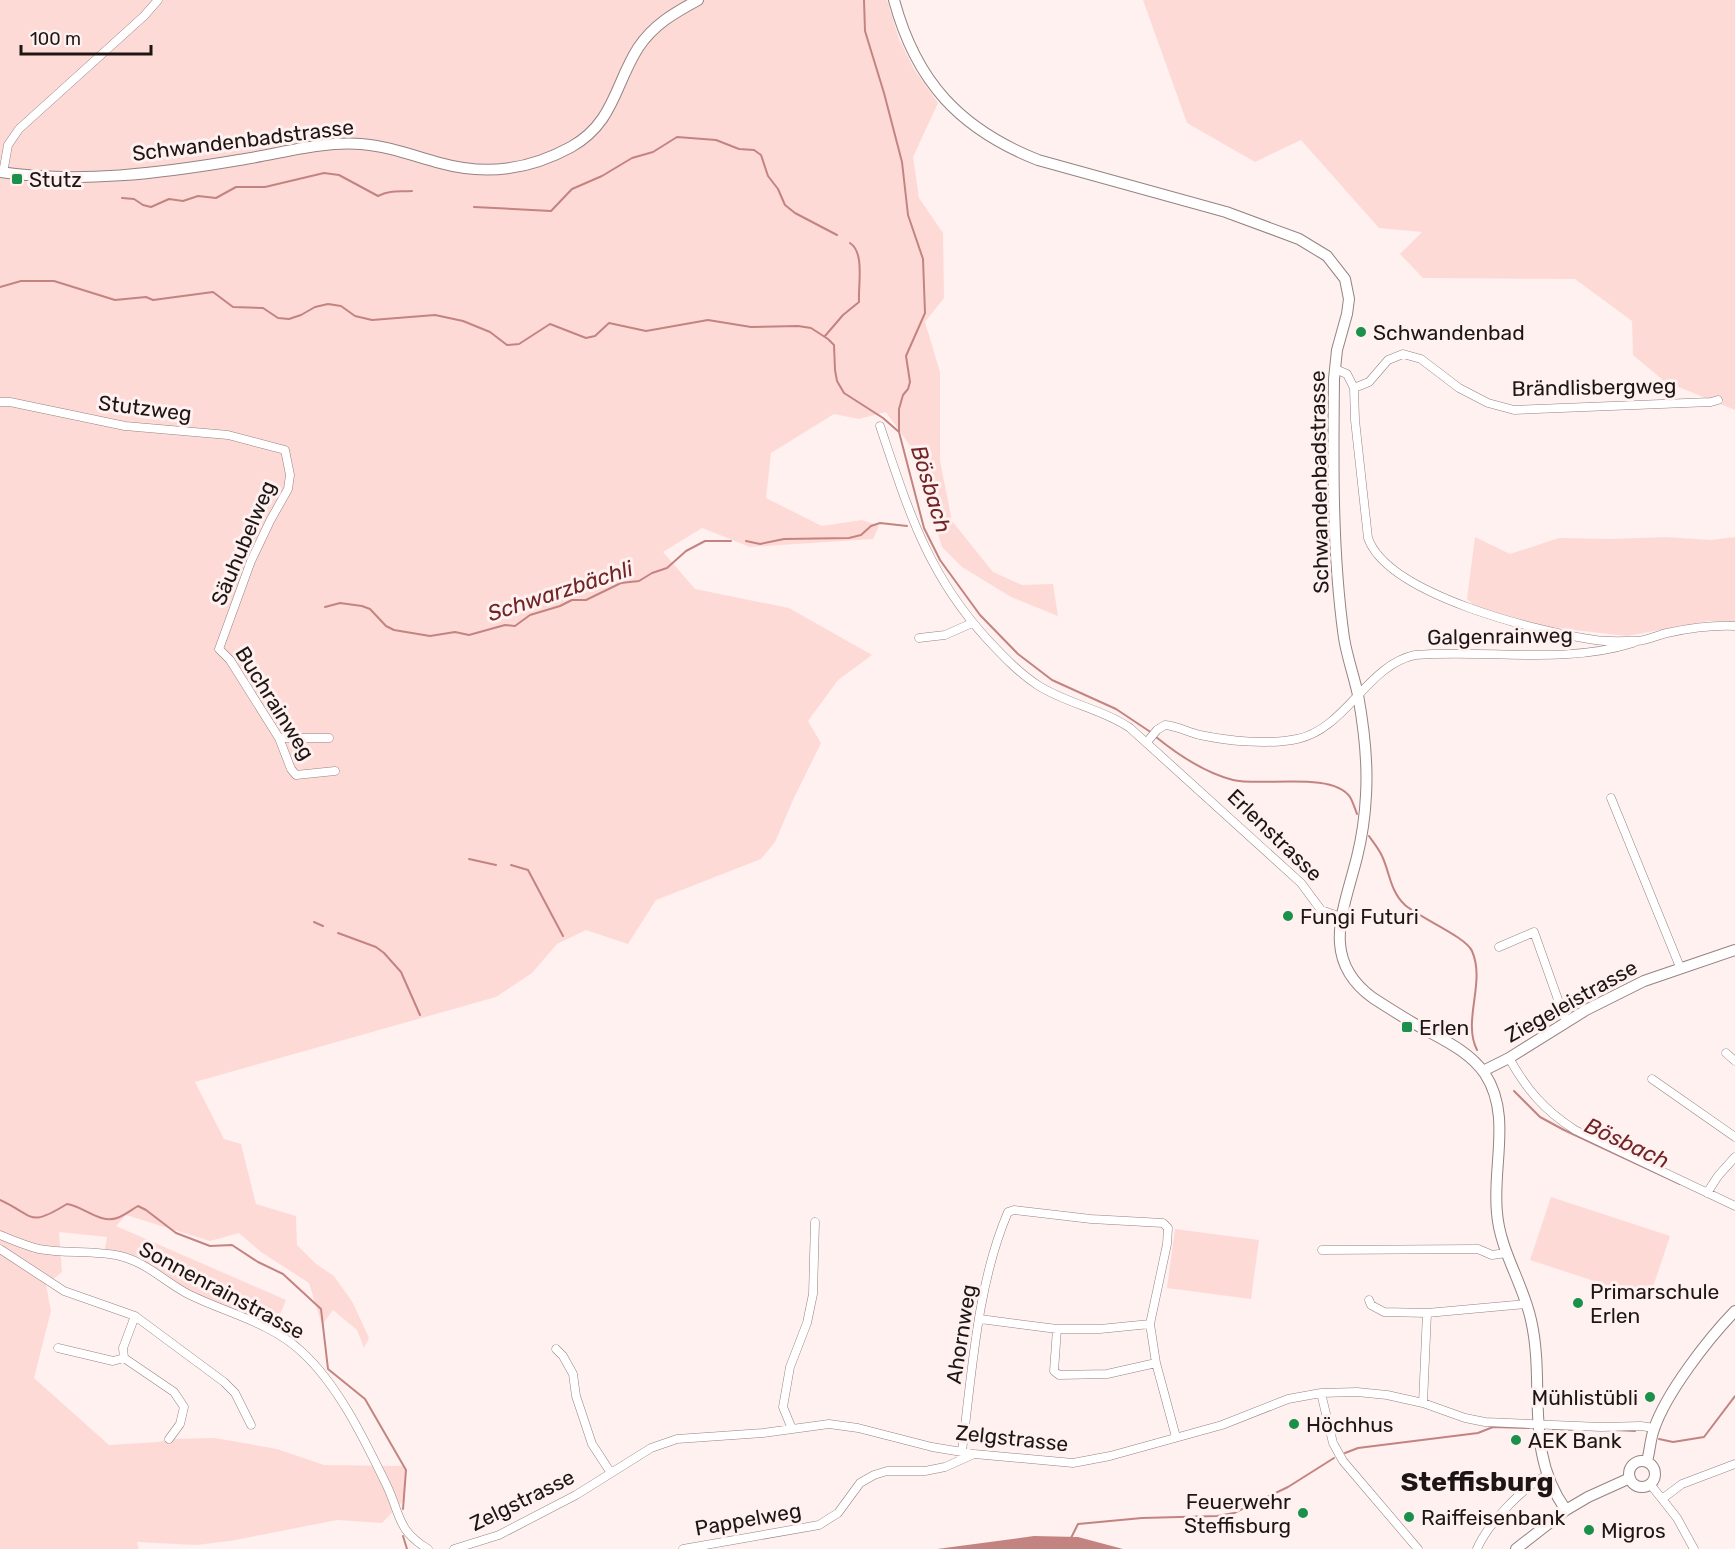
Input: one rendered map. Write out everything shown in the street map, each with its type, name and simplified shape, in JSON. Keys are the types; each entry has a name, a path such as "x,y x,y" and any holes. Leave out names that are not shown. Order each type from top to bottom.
{"street":[{"path":"2,173 8,145 20,129 144,16 158,0"},
{"name":"Schwandenbadstrasse","path":"2,173 81,177 143,173 201,167 312,147 347,144 381,147 464,169 482,171 516,169 560,153 585,138 605,115 615,99 636,52 650,32 668,17 698,0"},
{"name":"Schwandenbadstrasse","path":"894,0 907,41 926,74 955,109 987,135 1013,150 1038,160 1226,212 1299,239 1327,256 1345,279 1349,299 1335,369 1337,563 1344,639 1358,696 1367,764 1366,797 1359,845 1341,917"},
{"name":"Brändlisbergweg","path":"1354,388 1369,382 1388,360 1403,354 1421,359 1459,388 1488,403 1514,410 1633,407 1718,400"},
{"path":"1335,369 1347,374 1354,388 1366,527 1371,545 1382,560 1400,575 1477,611 1546,630 1596,640 1640,641"},
{"name":"Stutzweg","path":"0,402 125,426 228,435 285,450"},
{"name":"Erlenstrasse","path":"880,426 917,532 935,568 972,622 1028,678 1051,693 1119,721 1149,740 1302,883 1321,910 1341,917"},
{"name":"Säuhubelweg","path":"219,649 251,561 270,520 288,489 290,475 285,450"},
{"path":"919,638 945,635 972,622"},
{"name":"Galgenrainweg","path":"1149,740 1161,726 1168,725 1198,734 1236,741 1296,740 1323,728 1391,666 1405,657 1415,655 1535,655 1607,651 1664,633 1705,625 1735,626"},
{"name":"Buchrainweg","path":"219,649 230,660 279,738 291,769 296,774 335,771"},
{"path":"279,738 329,738"},
{"path":"1611,798 1680,967"},
{"path":"1341,917 1339,949 1355,982 1373,998 1467,1055 1483,1071 1492,1088 1498,1114 1496,1206 1498,1224 1506,1253 1527,1304 1535,1349 1537,1424 1548,1475 1566,1510"},
{"path":"1499,948 1534,932 1566,1022"},
{"name":"Ziegeleistrasse","path":"1483,1071 1509,1058 1566,1022 1647,979 1735,950"},
{"path":"1726,1053 1735,1061"},
{"path":"1509,1058 1531,1093 1558,1119 1585,1135 1735,1206"},
{"path":"1652,1079 1735,1137"},
{"path":"1707,1193 1735,1157"},
{"name":"Ahornweg","path":"962,1451 987,1278 1008,1212 1014,1210 1090,1219 1163,1223 1168,1228 1167,1244 1150,1324"},
{"path":"792,1429 783,1407 789,1367 807,1323 813,1294 815,1222"},
{"name":"Sonnenrainstrasse","path":"0,1235 40,1249 127,1258 141,1264 188,1294 255,1323 289,1341 315,1366 344,1405 388,1488 402,1524 409,1536 428,1549"},
{"path":"0,1249 64,1291 135,1316 225,1382 235,1393 250,1425"},
{"path":"1322,1251 1478,1249 1492,1255 1506,1253"},
{"path":"1369,1300 1371,1305 1384,1312 1427,1313 1527,1304"},
{"path":"1647,1461 1654,1428 1666,1405 1697,1357 1735,1311"},
{"path":"1423,1403 1427,1313"},
{"path":"124,1358 123,1348 135,1316"},
{"path":"980,1319 1057,1329 1100,1329 1150,1324 1156,1363 1176,1437"},
{"path":"1057,1329 1054,1371 1059,1375 1107,1374 1156,1363"},
{"path":"58,1348 113,1361 124,1358 174,1392 181,1400 184,1415 177,1430 169,1439"},
{"path":"556,1349 563,1356 573,1374 576,1396 592,1444 611,1473"},
{"path":"1321,1393 1333,1443 1343,1461 1418,1549"},
{"name":"Zelgstrasse","path":"454,1549 499,1535 576,1495 651,1448 677,1439 829,1424 858,1428 932,1447 974,1454 1073,1463 1110,1456 1222,1425 1288,1399 1321,1393 1371,1393 1423,1403 1478,1421 1654,1428"},
{"name":"Pappelweg","path":"684,1549 819,1525 837,1513 860,1483 874,1475 887,1471 925,1471 945,1467 974,1454"},
{"path":"1647,1461 1653,1465 1654,1479 1650,1484 1638,1486 1630,1478 1629,1471 1633,1464 1647,1461"},
{"path":"1662,1499 1682,1484 1735,1464"},
{"path":"1478,1549 1484,1534 1507,1508 1537,1479 1548,1475"},
{"path":"1516,1549 1566,1510 1630,1478"},
{"path":"1650,1484 1677,1518 1694,1549"}],"shaded area":[{"path":"0,0 887,0 899,39 914,69 938,103 913,157 919,198 943,233 944,298 925,322 940,372 940,461 952,521 993,572 1022,585 1053,584 1058,616 1011,597 962,567 942,547 911,447 886,412 859,419 834,414 771,453 766,498 822,526 862,520 879,526 873,539 750,547 702,528 663,552 695,589 789,608 872,655 838,680 808,721 821,743 775,842 761,859 656,900 628,944 586,930 557,944 532,973 496,997 195,1082 224,1139 241,1144 256,1204 296,1216 297,1245 316,1264 334,1276 353,1303 369,1338 364,1348 357,1330 333,1310 322,1325 309,1283 261,1252 239,1233 210,1241 126,1215 116,1226 286,1300 273,1332 217,1307 141,1264 104,1254 107,1237 59,1232 62,1272 46,1285 51,1311 34,1378 109,1445 158,1442 169,1439 215,1438 277,1449 324,1465 405,1466 405,1499 382,1523 337,1520 230,1541 196,1545 137,1542 139,1549 0,1549"},
{"path":"1143,0 1735,0 1735,410 1664,381 1633,355 1632,321 1575,279 1423,278 1400,254 1422,232 1379,228 1301,140 1255,162 1187,123"},
{"path":"1475,537 1510,554 1559,538 1666,537 1711,540 1735,537 1735,622 1708,621 1627,636 1548,627 1476,607 1467,599"},
{"path":"1551,1197 1670,1236 1649,1299 1530,1260"},
{"path":"1175,1229 1259,1240 1251,1299 1167,1288"},
{"path":"1034,1536 1078,1537 1123,1549 937,1549"}],"waterway":[{"name":"Bösbach","path":"864,0 865,31 902,162 908,215 923,259 925,313 906,356 910,382 899,409 899,432 924,528 940,560 980,615 1018,654 1052,680 1116,709 1152,733"},
{"path":"474,207 551,211 572,189 602,176 632,158 653,152 677,137 716,140 739,149 754,150 761,155 768,176 778,189 785,205 795,213 837,235"},
{"path":"122,198 134,199 151,207 169,199 183,201 198,196 216,198 236,187 265,187 324,173 339,175 378,196 391,192 412,191"},
{"path":"825,336 843,315 859,302 858,254 850,243"},
{"path":"0,287 21,281 54,281 115,300 146,297 153,300 213,292 233,307 263,308 278,318 289,319 315,307 328,304 341,306 355,316 372,320 435,315 463,321 490,332 507,345 519,344 550,324 586,338 595,336 609,323 646,331 708,320 751,327 811,328 834,345 837,381 844,393 883,418 899,432"},
{"name":"Schwarzbächli","path":"746,541 760,544 784,539 849,538 861,535 871,526 880,523 907,526"},
{"name":"Schwarzbächli","path":"325,607 340,603 362,606 370,609 386,626 394,630 430,636 455,632 469,635 505,625 515,626 530,615 572,600 586,600 621,583 639,581 667,568 686,551 705,541 731,541"},
{"name":"Bösbach","path":"1156,737 1192,762 1233,780 1328,784 1341,789 1350,797 1357,814"},
{"name":"Bösbach","path":"1369,836 1381,853 1393,888 1400,900 1461,940 1472,951 1477,976 1472,1026 1477,1050"},
{"path":"469,859 496,865"},
{"path":"511,865 528,870 563,936"},
{"path":"314,922 323,926"},
{"path":"338,933 376,947 384,953 401,972 420,1015"},
{"name":"Bösbach","path":"1514,1091 1540,1117 1680,1184"},
{"path":"0,1200 26,1215 38,1218 67,1204 104,1219 117,1218 138,1206 176,1233 210,1246 232,1245 258,1262 283,1274 321,1309 328,1369 365,1399 406,1470 403,1509"},
{"path":"1659,1439 1673,1442 1704,1437 1735,1396"},
{"path":"1345,1453 1358,1448 1478,1433 1493,1427 1529,1428"},
{"path":"1553,1429 1577,1430"},
{"path":"1615,1430 1635,1431"},
{"path":"1071,1538 1078,1524 1234,1513 1288,1487 1334,1458"},
{"path":"403,1536 407,1549"}],"place":[{"name":"Stutz","path":"17,179"},
{"name":"Schwandenbad","path":"1361,332"},
{"name":"Fungi Futuri","path":"1288,916"},
{"name":"Erlen","path":"1407,1027"},
{"name":"Primarschule Erlen","path":"1578,1303"},
{"name":"Mühlistübli","path":"1650,1397"},
{"name":"Höchhus","path":"1294,1424"},
{"name":"AEK Bank","path":"1516,1440"},
{"name":"Feuerwehr Steffisburg","path":"1303,1513"},
{"name":"Raiffeisenbank","path":"1409,1517"},
{"name":"Migros","path":"1589,1530"}],"district":[{"name":"Steffisburg","path":"1477,1482"}]}
